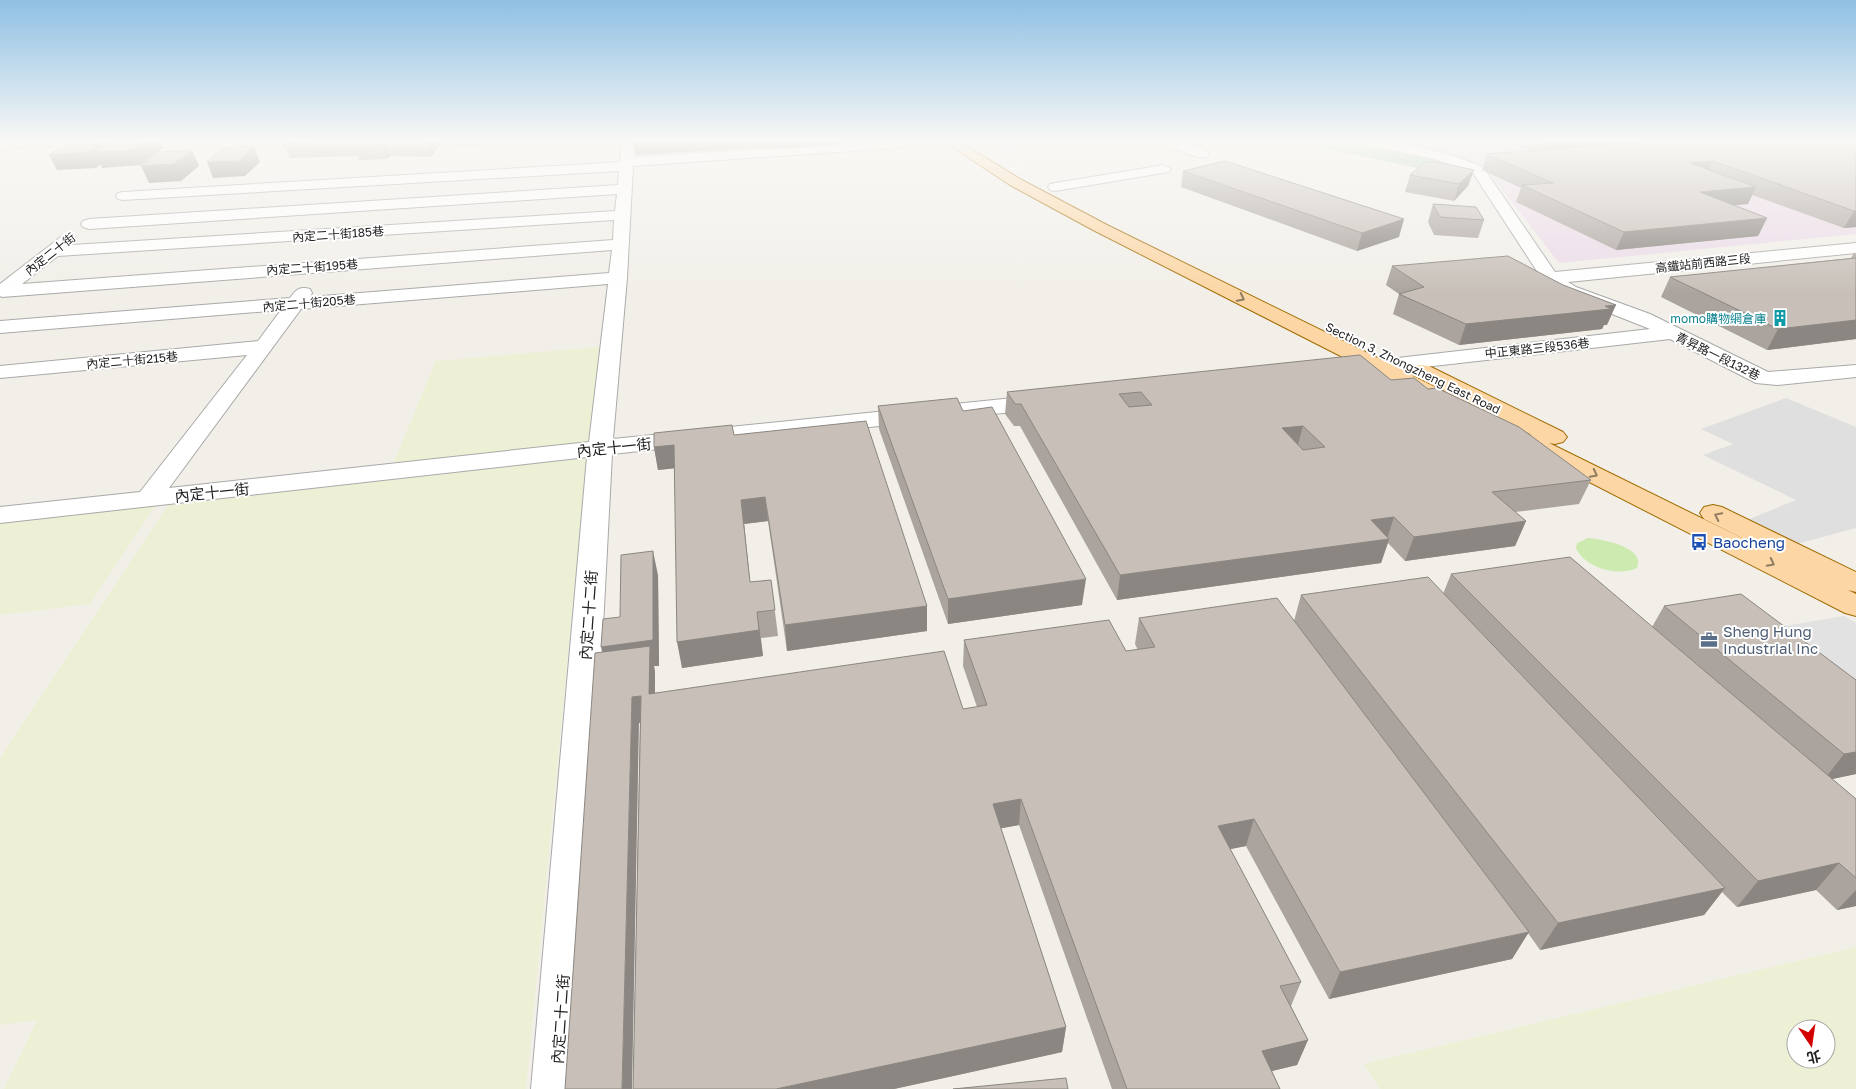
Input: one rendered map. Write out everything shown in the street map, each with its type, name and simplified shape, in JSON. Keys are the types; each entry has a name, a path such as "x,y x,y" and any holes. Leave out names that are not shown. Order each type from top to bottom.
{"main road":[{"name":"Section 3, Zhongzheng East Road","path":"1035,193 1101,228 1856,606"},
{"name":"Section 3, Zhongzheng East Road","path":"1065,193 1118,224 1856,583"}],"street":[{"name":"內定二十街","path":"1,292 127,193"},
{"path":"123,196 175,193"},
{"path":"148,499 264,347 375,193"},
{"path":"89,224 563,193"},
{"name":"內定二十二街","path":"555,1089 600,448 618,278 625,193"},
{"path":"1493,193 1550,278"},
{"name":"內定二十街185巷","path":"54,251 623,215"},
{"name":"內定二十街195巷","path":"1,292 621,244"},
{"name":"高鐵站前西路三段","path":"1550,278 1856,248"},
{"path":"10,265 39,263"},
{"name":"內定二十街205巷","path":"0,327 618,278"},
{"name":"青昇路一段132巷","path":"1550,278 1570,291 1643,318 1764,378 1777,379 1856,371"},
{"name":"中正東路三段536巷","path":"1378,366 1670,333"},
{"name":"內定二十街215巷","path":"0,372 264,347"},
{"path":"1329,372 1378,366"},
{"name":"內定十一街","path":"0,516 600,448 1063,400"}],"shaded area":[{"path":"1505,193 1856,193 1856,234 1559,263"},
{"path":"1786,398 1856,427 1856,528 1797,544 1747,520 1796,500 1703,455 1733,444 1701,429"},
{"path":"1844,616 1856,623 1856,684 1779,627"}],"green space":[{"path":"600,347 588,442 393,464 436,361"},
{"path":"587,458 526,1089 4,1089 37,1020 0,1025 0,758 168,505"},
{"path":"156,505 90,604 0,615 0,523"},
{"path":"1588,538 1612,542 1629,550 1638,561 1637,568 1629,571 1612,571 1587,561 1576,548 1577,543"},
{"path":"1856,947 1856,1089 1380,1089 1364,1064"}],"building":[{"path":"1246,193 1323,193 1404,219 1362,233"},
{"path":"1539,193 1702,193 1767,218 1624,232"},
{"path":"1803,193 1856,193 1856,211"},
{"path":"1433,204 1476,207 1484,220 1440,217"},
{"path":"1508,256 1563,285 1616,305 1605,306 1611,309 1466,324 1399,294 1424,287 1392,266"},
{"path":"1856,258 1856,320 1778,329 1670,277"},
{"path":"1360,355 1391,380 1414,378 1428,389 1437,388 1519,427 1591,480 1492,492 1526,521 1414,537 1394,517 1371,520 1389,539 1120,575 1021,404 1015,404 1007,392","holes":["1141,392 1152,405 1129,407 1119,394","1303,426 1325,447 1303,450 1282,428"]},
{"path":"957,398 963,411 992,407 1086,579 948,599 878,406"},
{"path":"866,421 927,606 785,625 765,497 741,500 750,582 771,580 775,610 757,612 759,630 677,642 674,445 654,447 654,433 732,425 734,435"},
{"path":"653,551 653,640 601,647 603,619 620,617 621,555"},
{"path":"1570,557 1856,799 1856,878 1839,863 1758,881 1451,574"},
{"path":"1428,577 1725,888 1558,923 1301,595"},
{"path":"1741,594 1856,680 1856,752 1844,754 1664,606"},
{"path":"1277,598 1529,932 1340,972 1254,819 1218,826 1301,982 1280,986 1308,1040 1262,1051 1280,1089 1127,1089 1021,799 993,804 1066,1027 776,1089 633,1089 641,696 632,697 622,1089 565,1089 595,653 650,646 649,694 944,651 963,709 987,705 964,640 1109,620 1126,651 1155,647 1139,618"},
{"path":"1066,1078 1068,1089 953,1089"}],"place":[{"name":"momo購物網倉庫","path":"1780,318"},
{"name":"Baocheng","path":"1699,542"},
{"name":"Sheng Hung Industrial Inc","path":"1709,640"}]}
